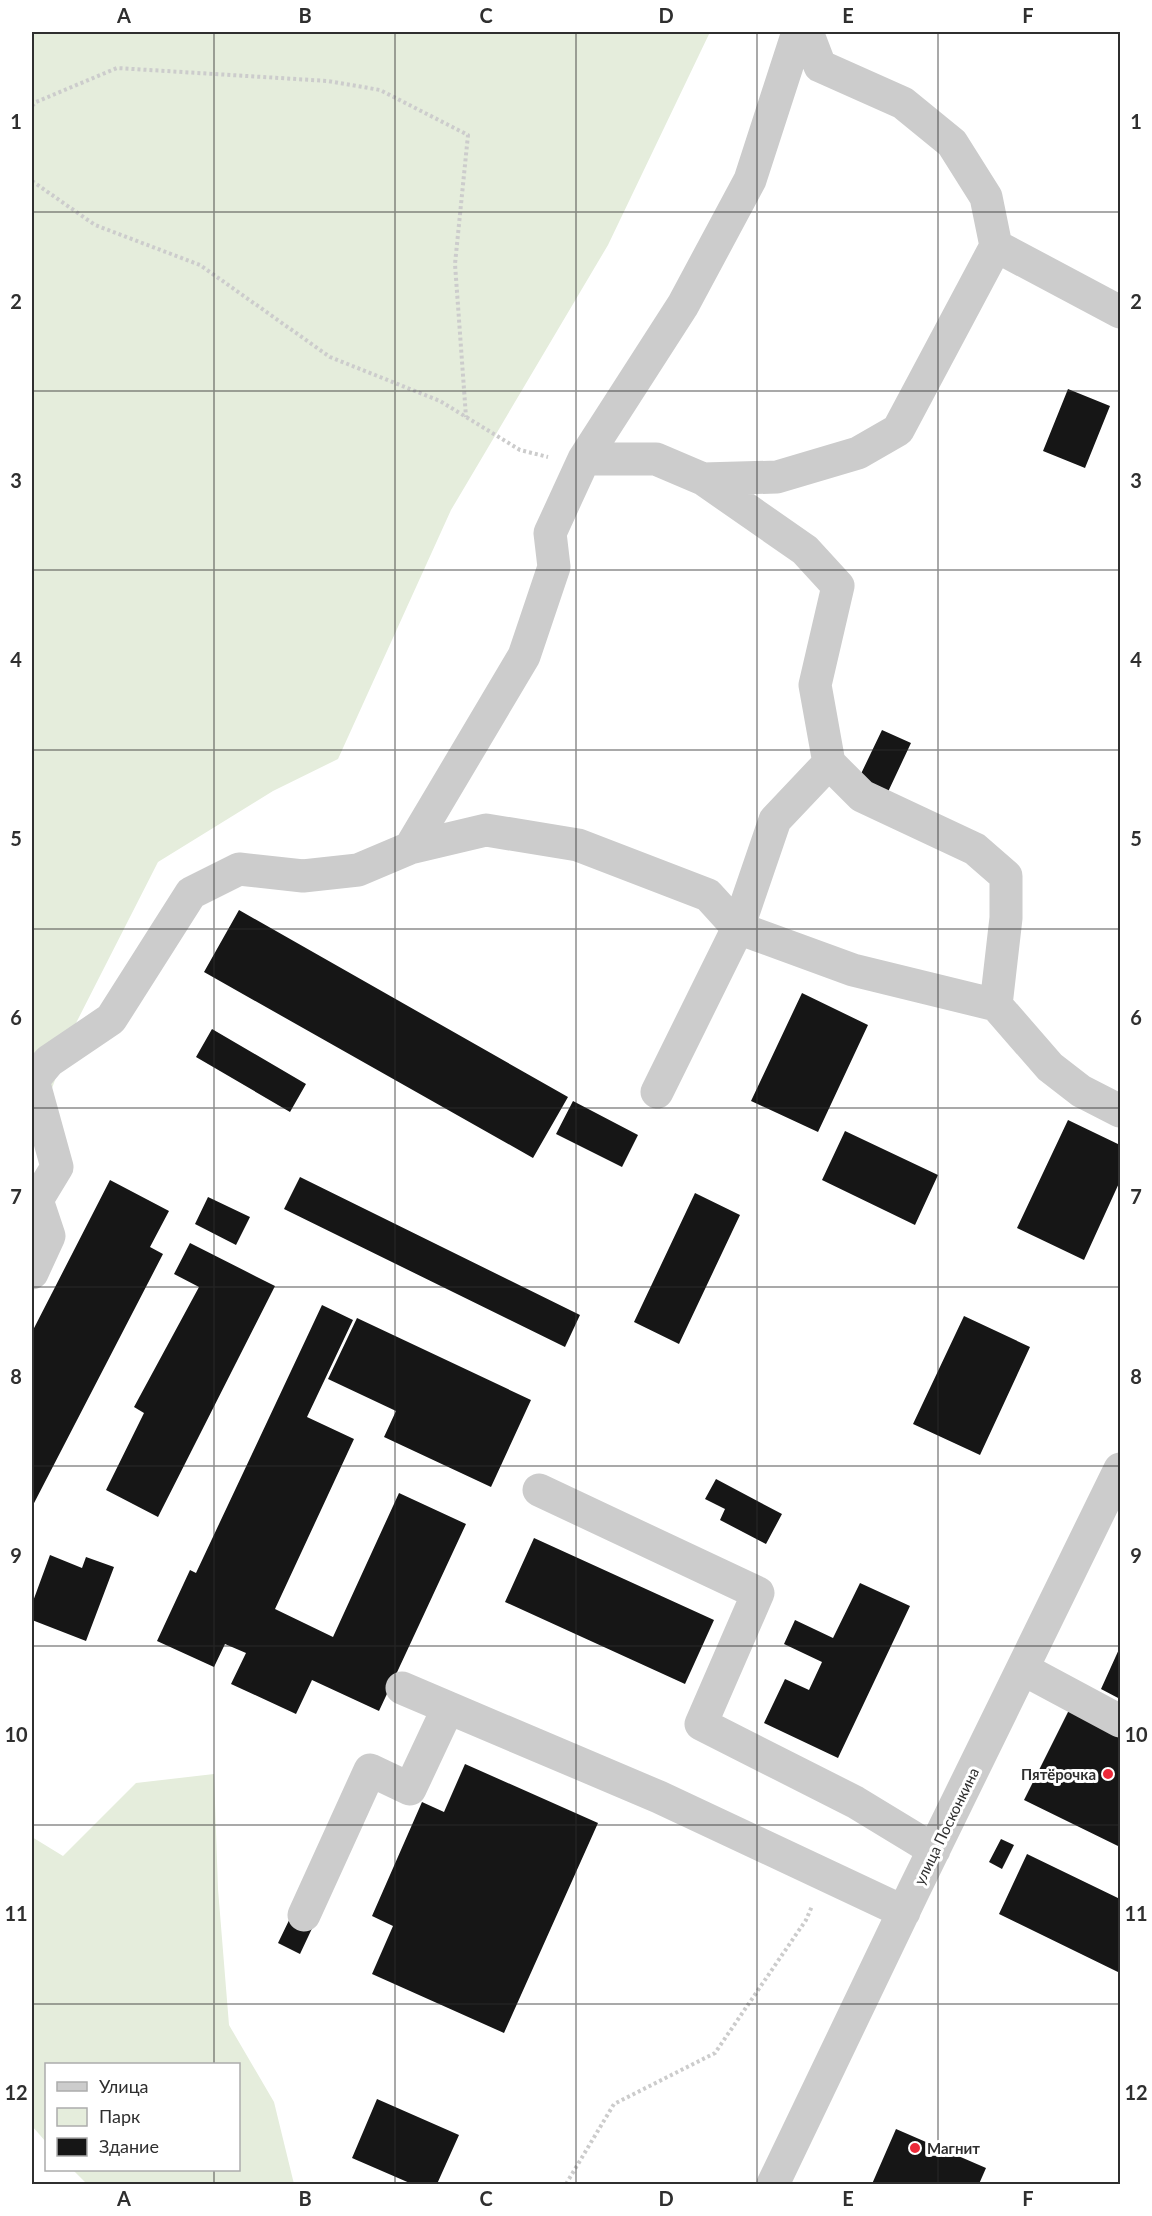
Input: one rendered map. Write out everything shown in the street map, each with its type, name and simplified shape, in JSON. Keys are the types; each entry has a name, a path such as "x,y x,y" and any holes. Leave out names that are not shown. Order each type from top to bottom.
{"street":[{"path":"410,848 524,656 554,567 550,533 584,459 683,305 750,180 798,32"},
{"path":"703,479 777,477 858,453 898,430 996,246 986,197 952,143 903,103 820,66 807,32"},
{"path":"996,246 1120,312"},
{"path":"584,459 656,459 703,479 805,550 838,586 815,685 829,763 862,796 975,849 1006,876 1006,918 996,1005"},
{"path":"657,1092 738,928 774,820 829,763"},
{"path":"32,1273 49,1236 37,1200 57,1167 33,1080 49,1061 111,1019 191,893 239,869 303,876 358,870 410,848 486,830 578,845 708,895 738,928 853,970 996,1005 1050,1067 1081,1091 1120,1111"},
{"name":"улица Посконкина","path":"773,2184 1120,1469"},
{"path":"539,1490 758,1593 701,1724 855,1803 934,1850"},
{"path":"1023,1669 1120,1720"},
{"path":"402,1688 659,1797 904,1912"},
{"path":"304,1915 370,1770 410,1789 448,1708"}],"path":[{"path":"32,106 36,102 117,68 183,71 328,81 380,90 468,135 455,264 466,417"},
{"path":"32,181 95,225 200,265 330,357 440,401 520,450 554,458 584,459"},
{"path":"566,2184 614,2104 715,2054 806,1920 826,1875"}],"green space":[{"path":"32,32 710,32 608,245 451,510 338,759 273,791 158,862 74,1027 32,1144"},
{"path":"214,1774 218,1889 229,2025 274,2102 294,2184 87,2184 74,2171 240,2171 240,2063 45,2063 45,2141 32,2126 32,1837 63,1856 136,1783"}],"building":[{"path":"1068,389 1110,406 1085,468 1043,451"},
{"path":"882,730 911,743 887,794 858,780"},
{"path":"239,910 568,1097 533,1158 204,972"},
{"path":"802,993 868,1025 818,1132 751,1101"},
{"path":"212,1029 306,1084 290,1112 196,1057"},
{"path":"573,1101 638,1135 622,1167 556,1134"},
{"path":"1068,1120 1120,1145 1120,1181 1084,1260 1017,1228"},
{"path":"845,1131 938,1175 915,1225 822,1180"},
{"path":"300,1177 580,1315 565,1347 284,1209"},
{"path":"110,1180 169,1211 150,1247 163,1254 32,1507 32,1332"},
{"path":"695,1193 740,1215 679,1344 634,1322"},
{"path":"208,1197 250,1217 236,1245 195,1224"},
{"path":"190,1243 275,1286 158,1517 106,1490 144,1413 134,1407 199,1287 174,1274"},
{"path":"322,1305 353,1320 307,1417 354,1439 275,1609 333,1637 399,1493 466,1524 379,1711 312,1680 296,1714 231,1684 246,1653 225,1644 214,1667 157,1641 190,1570 196,1573"},
{"path":"964,1316 1030,1347 980,1455 913,1424"},
{"path":"357,1318 531,1400 491,1487 384,1437 396,1411 328,1379"},
{"path":"716,1479 782,1514 766,1544 720,1520 725,1509 705,1499"},
{"path":"534,1538 714,1620 685,1684 505,1602"},
{"path":"50,1555 82,1568 86,1557 114,1567 86,1641 32,1620 32,1604"},
{"path":"860,1583 910,1606 838,1758 764,1723 785,1679 809,1690 822,1662 784,1644 795,1620 833,1638"},
{"path":"1120,1647 1120,1699 1101,1689"},
{"path":"1070,1708 1120,1733 1120,1847 1024,1800"},
{"path":"465,1764 598,1823 504,2033 372,1974 393,1926 372,1916 422,1802 444,1812"},
{"path":"1001,1839 1014,1845 1002,1869 989,1862"},
{"path":"1027,1854 1120,1899 1120,1973 999,1914"},
{"path":"294,1910 316,1920 300,1954 278,1943"},
{"path":"377,2099 459,2135 437,2184 412,2184 352,2158"},
{"name":"Магнит","path":"896,2129 986,2168 979,2184 872,2184"}],"place":[{"name":"Пятёрочка","path":"1108,1774"},
{"name":"Магнит","path":"915,2148"}]}
